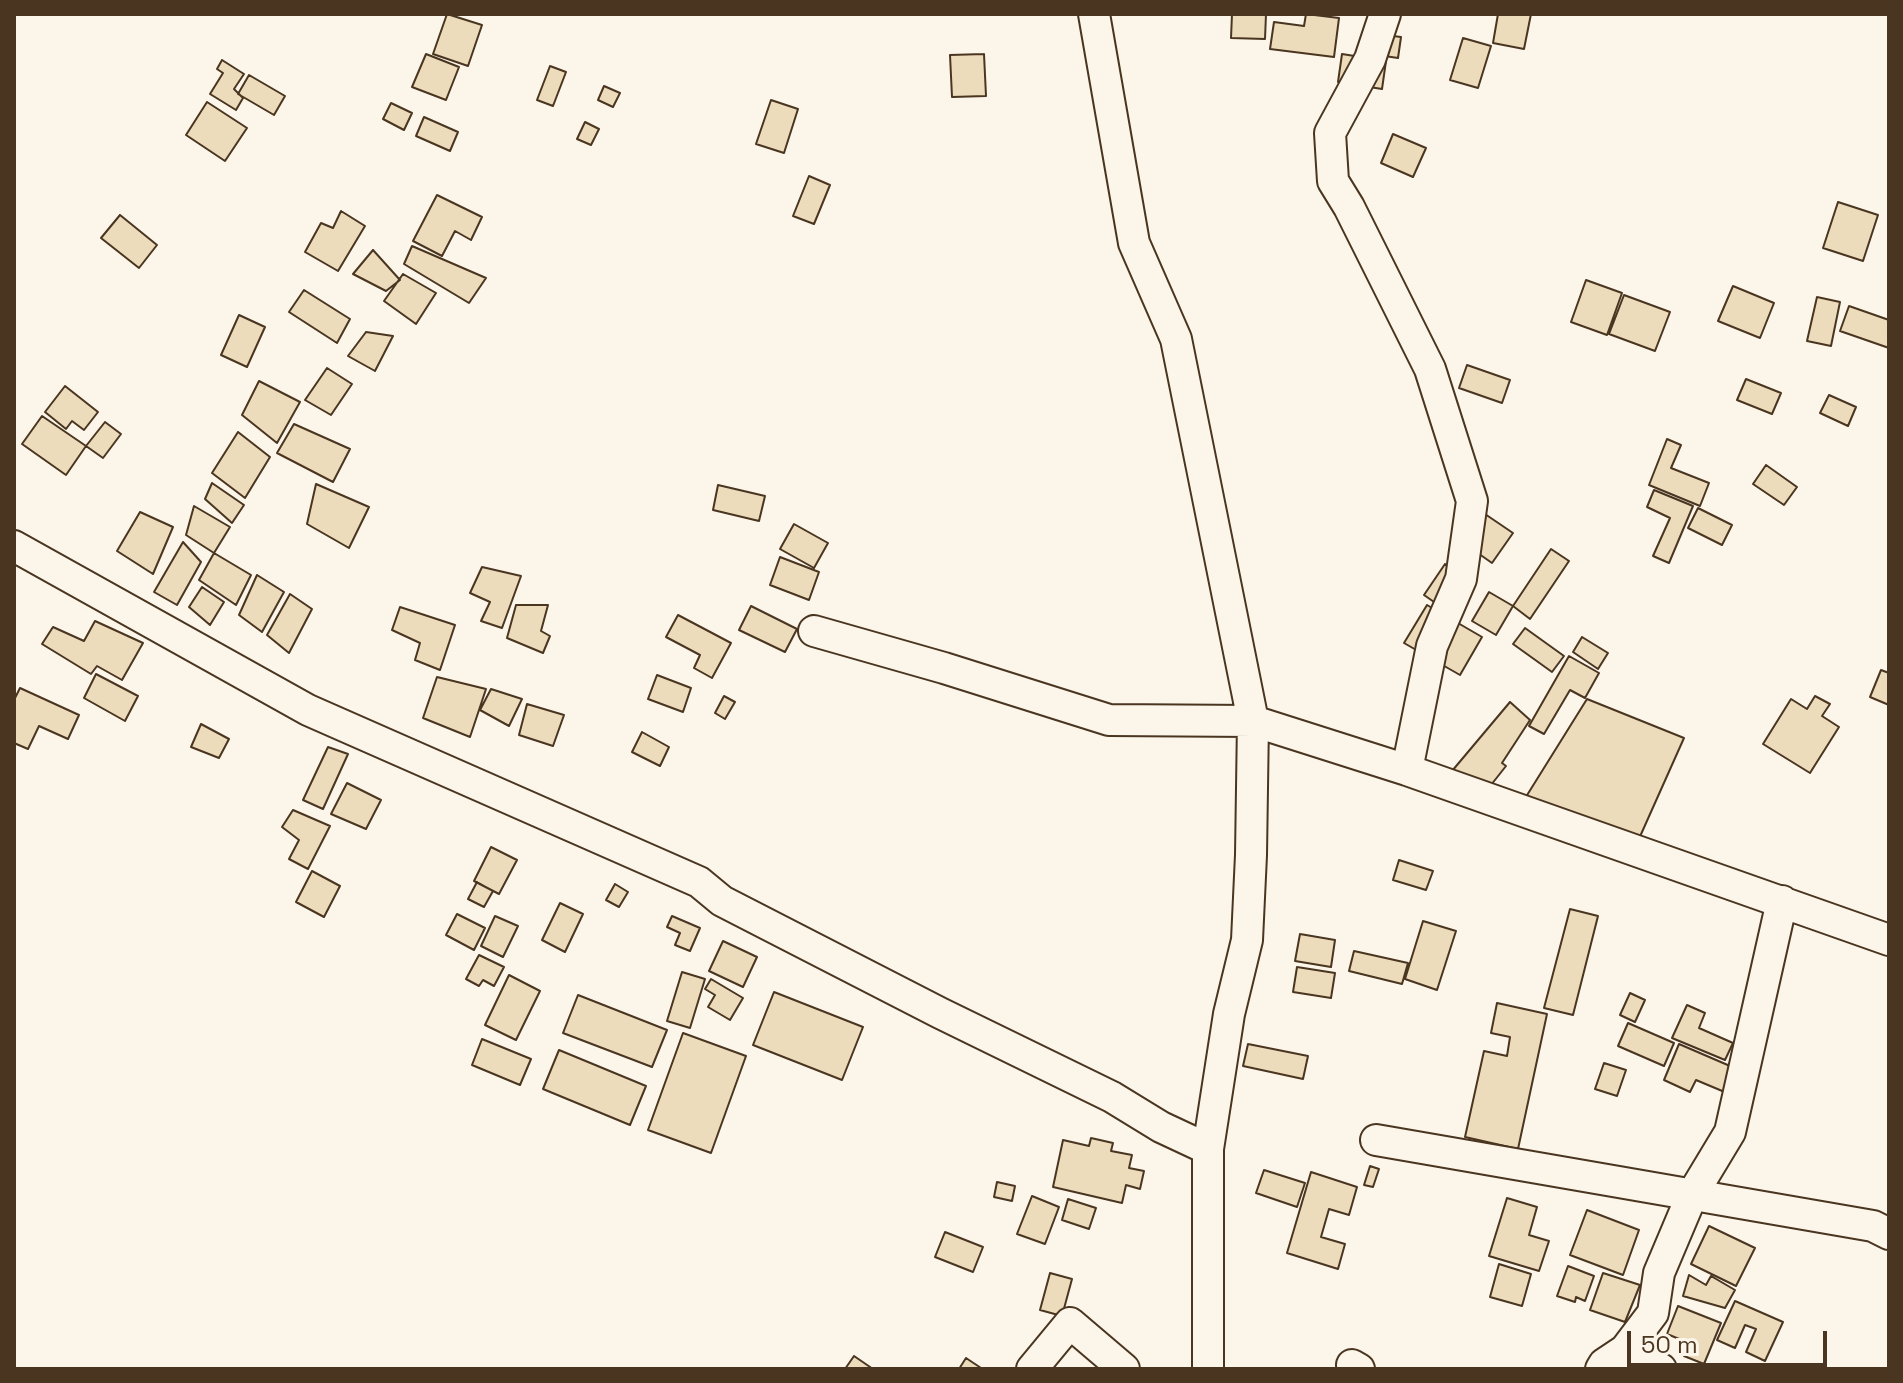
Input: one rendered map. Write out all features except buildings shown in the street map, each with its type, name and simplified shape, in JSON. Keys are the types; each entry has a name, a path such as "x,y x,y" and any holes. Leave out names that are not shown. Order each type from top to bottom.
{"street":[{"path":"1094,14 1134,243 1176,339 1253,721 1247,940 1229,1014 1208,1149 1208,1369"},
{"path":"1385,14 1370,59 1330,133 1333,181 1430,369 1472,501 1461,579 1432,646 1407,770"},
{"path":"14,546 308,710 699,882 722,901 1112,1097 1161,1127 1208,1149"},
{"path":"814,631 1109,720 1253,721 1407,770 1889,940"},
{"path":"1601,1369 1625,1350 1653,1313 1659,1273 1692,1195 1730,1132 1782,901"},
{"path":"1376,1140 1873,1226 1889,1234"},
{"path":"1032,1369 1070,1323 1124,1369"},
{"path":"1625,1350 1661,1369"}]}
